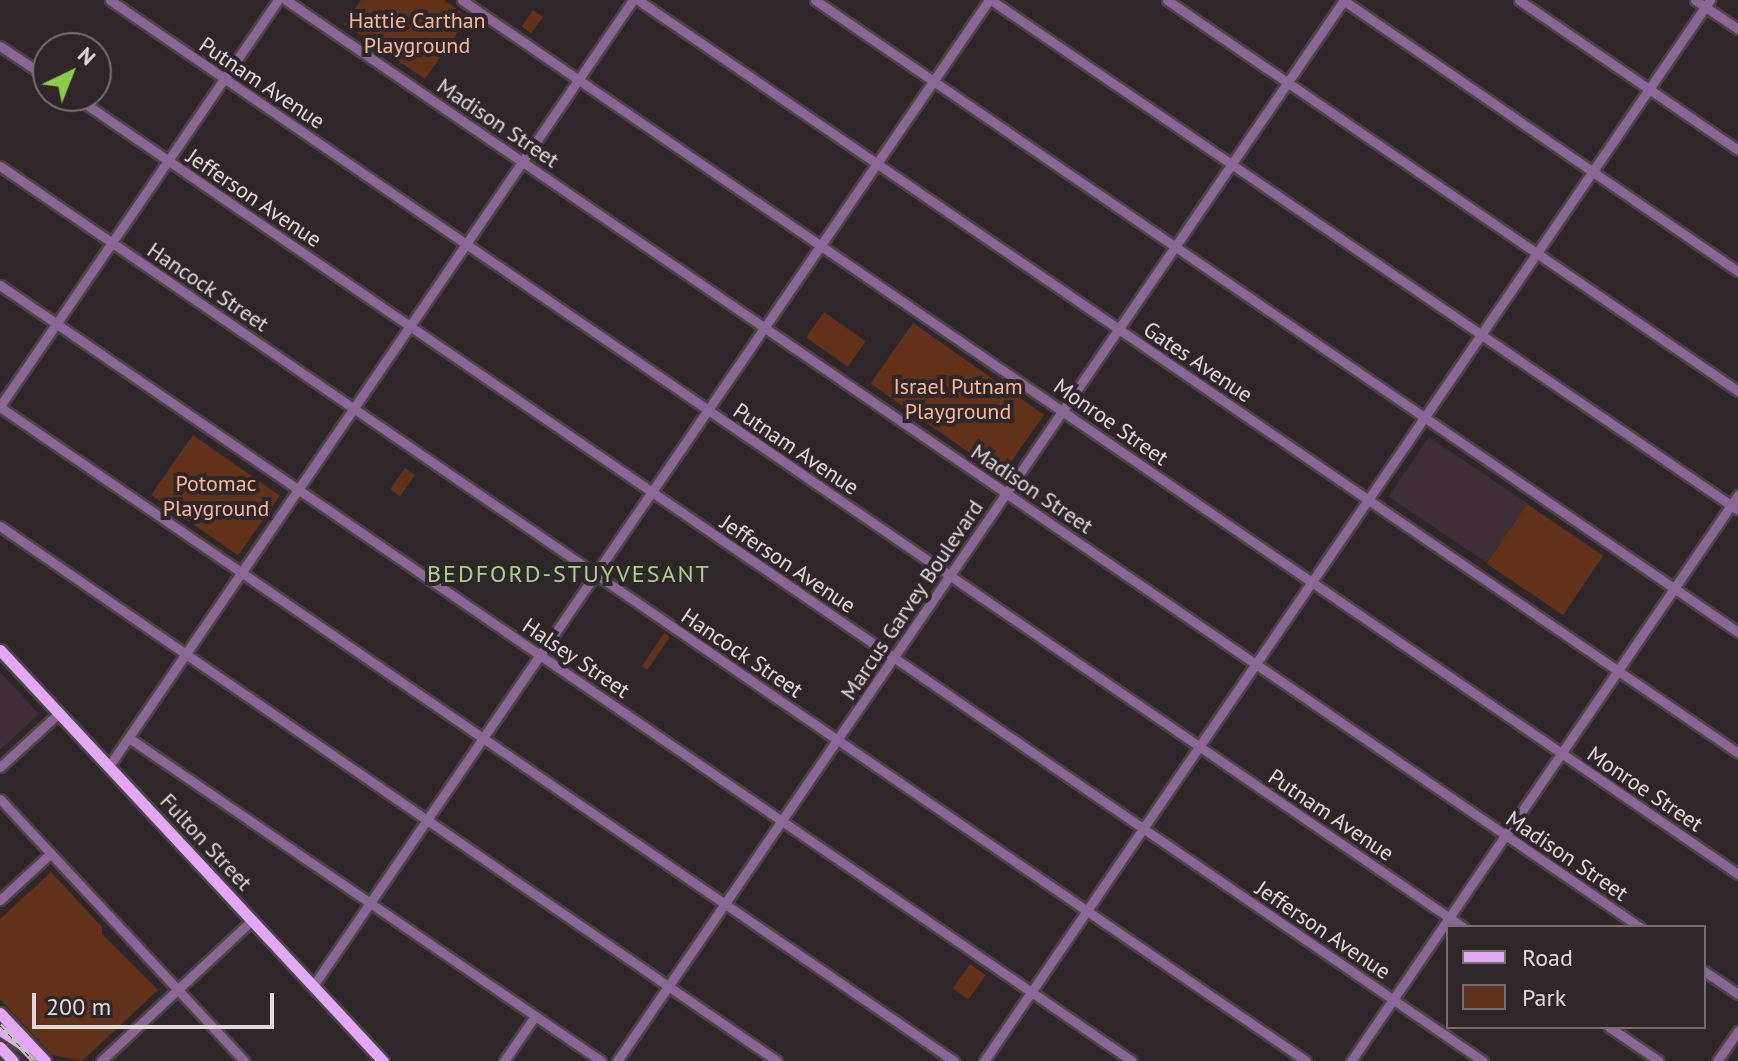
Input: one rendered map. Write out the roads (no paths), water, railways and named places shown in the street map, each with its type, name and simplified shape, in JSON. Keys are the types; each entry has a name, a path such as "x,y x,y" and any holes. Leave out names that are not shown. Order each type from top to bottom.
{"main road":[{"name":"Fulton Street","path":"0,650 383,1061"},
{"path":"0,1013 41,1057"},
{"path":"0,1030 41,1057"},
{"path":"0,1047 13,1061"}],"street":[{"name":"Putnam Avenue","path":"110,0 1460,925"},
{"path":"278,0 0,407 954,1061"},
{"name":"Madison Street","path":"286,0 1637,925"},
{"name":"Monroe Street","path":"462,0 1738,874"},
{"path":"109,766 636,0"},
{"name":"Gates Avenue","path":"636,0 1738,753"},
{"path":"815,0 1738,632"},
{"path":"313,986 990,0 1734,508"},
{"path":"1167,0 1738,391"},
{"path":"1343,0 1738,271"},
{"name":"Marcus Garvey Boulevard","path":"617,1061 1343,0"},
{"path":"1519,0 1738,150"},
{"path":"1695,0 1708,3 1738,29"},
{"path":"984,1061 1708,3"},
{"path":"0,46 32,67"},
{"name":"Jefferson Avenue","path":"97,112 1483,1061"},
{"name":"Hancock Street","path":"0,166 1306,1061"},
{"name":"Halsey Street","path":"0,285 1132,1061"},
{"path":"1351,1061 1674,589 1734,508 1738,495"},
{"path":"0,526 777,1061"},
{"path":"0,767 59,713"},
{"path":"129,738 601,1061"},
{"path":"0,799 244,1061"},
{"path":"0,900 51,853"},
{"path":"101,1061 252,920"},
{"path":"1706,972 1738,994"},
{"path":"504,1061 535,1016"},
{"path":"1612,1029 1659,1061"},
{"path":"1717,1061 1738,1031"}],"railway":[{"path":"0,1025 34,1061"}],"district":[{"name":"BEDFORD-STUYVESANT","path":"569,574"}],"park label":[{"name":"Hattie Carthan Playground","path":"417,32"},
{"name":"Israel Putnam Playground","path":"958,398"},
{"name":"Potomac Playground","path":"216,496"}]}
